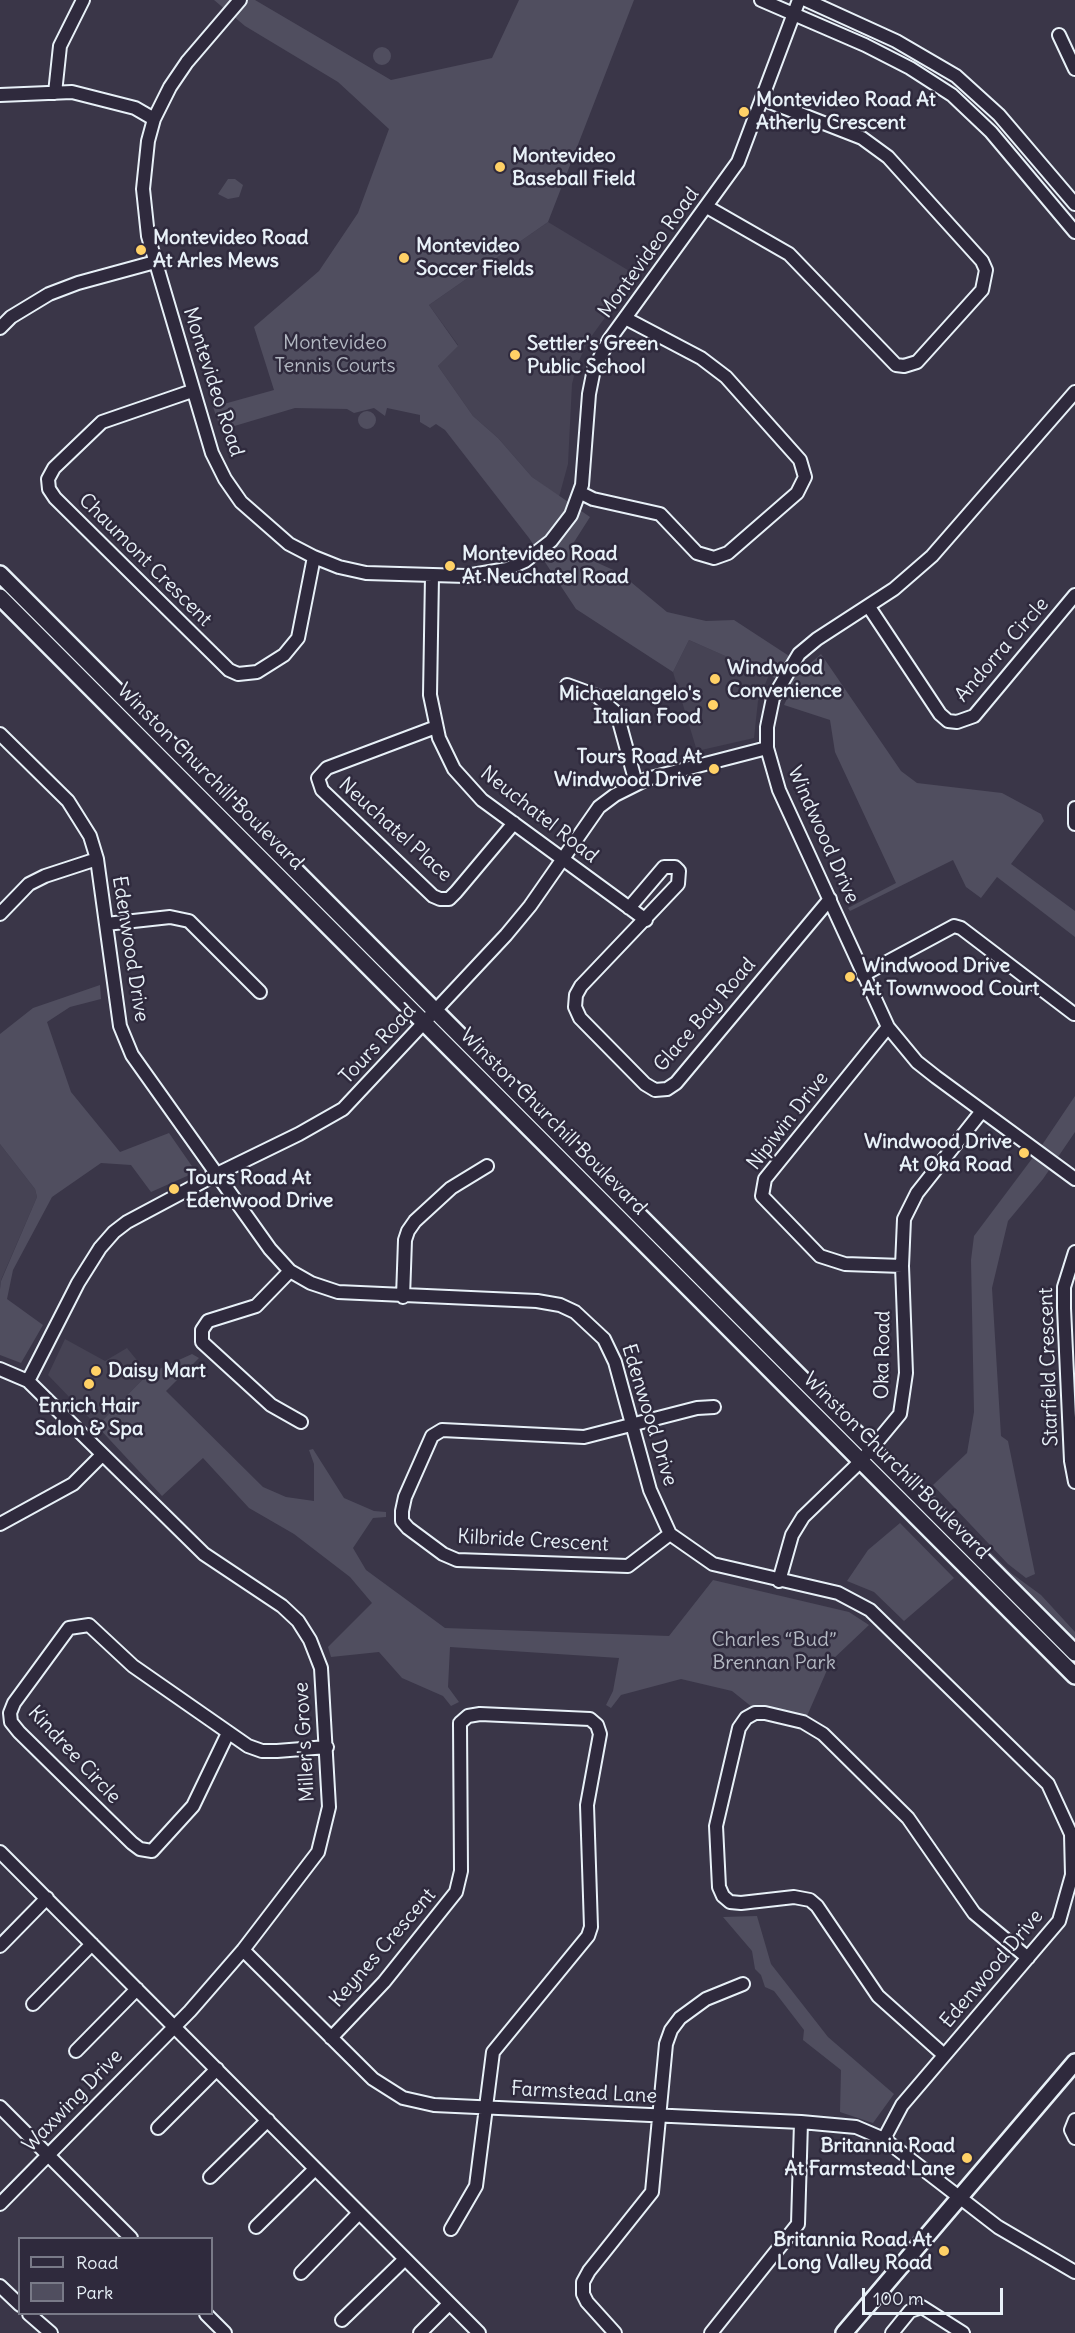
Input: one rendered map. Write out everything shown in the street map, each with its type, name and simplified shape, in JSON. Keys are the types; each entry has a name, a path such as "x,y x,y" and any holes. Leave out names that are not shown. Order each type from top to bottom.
{"main road":[{"name":"Winston Churchill Boulevard","path":"0,574 1075,1653"},
{"name":"Winston Churchill Boulevard","path":"0,597 1075,1676"},
{"path":"844,2333 1075,2062"}],"street":[{"path":"55,93 60,46 83,0"},
{"name":"Montevideo Road","path":"240,0 187,62 170,87 154,119 148,141 143,189 147,236 212,453 225,479 241,502 289,544 339,567 366,573 432,576 485,574 507,569 525,561 551,541 571,515 581,493 590,381 609,340 738,162 799,0"},
{"path":"761,0 891,58 952,95 991,132 1075,232"},
{"path":"806,0 904,46 956,76 999,115 1075,204"},
{"path":"1059,35 1075,69"},
{"path":"0,95 72,92 135,108 154,119"},
{"path":"707,207 789,254 896,365 904,366 917,362 982,290 986,270 982,261 888,157 862,138 762,99"},
{"path":"0,328 11,317 49,294 78,283 155,262"},
{"path":"581,493 593,499 660,514 697,553 714,558 728,553 796,493 805,477 800,460 726,377 701,358 625,318"},
{"name":"Chaumont Crescent","path":"192,391 102,422 54,468 48,479 49,489 55,498 229,670 238,674 257,672 284,655 298,638 314,556"},
{"name":"Windwood Drive","path":"1075,392 932,556 869,607 817,639 788,670 777,687 770,709 767,748 774,778 888,1027 917,1062 1075,1179"},
{"name":"Neuchatel Road","path":"432,576 430,695 436,727 445,753 466,784 514,823 646,920"},
{"name":"Andorra Circle","path":"869,607 940,714 948,721 957,722 974,716 1075,595"},
{"path":"567,685 597,696 614,711 619,721 636,783"},
{"name":"Neuchatel Place","path":"436,727 327,768 318,778 322,790 433,896 440,899 449,899 456,892 514,823"},
{"name":"Edenwood Drive","path":"0,734 68,801 90,836 97,859 120,1026 132,1055 270,1249 290,1271 311,1283 338,1292 403,1297 537,1301 560,1305 575,1312 604,1339 615,1362 650,1490 670,1534 713,1564 838,1593 870,1610 1048,1784 1071,1834 1072,1875 1059,1921 902,2105 884,2139"},
{"name":"Tours Road","path":"28,1382 78,1283 100,1248 114,1232 127,1222 343,1109 425,1023 530,906 599,807 636,783 767,748"},
{"path":"1075,808 1073,818 1075,824"},
{"path":"0,914 29,884 45,876 97,859"},
{"name":"Glace Bay Road","path":"629,908 659,870 664,867 675,867 680,878 678,884 581,986 574,1007 580,1018 645,1084 654,1090 667,1089 676,1083 830,900"},
{"path":"106,924 170,917 189,921 260,992"},
{"path":"863,975 954,926 963,930 1074,1014"},
{"name":"Nipiwin Drive","path":"888,1027 765,1179 762,1196 820,1256 845,1264 902,1266"},
{"name":"Oka Road","path":"779,1581 792,1536 804,1517 861,1461 900,1414 904,1392 902,1266 904,1219 917,1193 982,1111"},
{"path":"403,1297 405,1240 408,1231 451,1188 487,1167"},
{"name":"Starfield Crescent","path":"1075,1252 1064,1287 1064,1308 1071,1461 1075,1482"},
{"path":"290,1271 256,1306 207,1321 202,1330 202,1342 271,1405 301,1422"},
{"name":"Miller's Grove","path":"0,1369 28,1382 204,1554 282,1606 298,1621 310,1640 321,1668 329,1807 318,1852 243,1950 174,2026"},
{"path":"633,1424 714,1407"},
{"name":"Kilbride Crescent","path":"633,1424 584,1437 442,1430 432,1436 405,1497 402,1521 443,1554 457,1560 628,1566 670,1534"},
{"path":"0,1524 67,1488 102,1455"},
{"name":"Kindree Circle","path":"228,1733 193,1806 152,1851 140,1849 132,1844 19,1732 11,1722 10,1713 14,1703 69,1628 88,1625 133,1666 248,1746 262,1751 327,1748"},
{"path":"944,2055 878,1996 817,1906 810,1900 795,1897 741,1903 730,1902 723,1896 718,1887 716,1826 739,1728 746,1718 755,1713 765,1713 803,1722 823,1734 908,1818 974,1913 1028,1958"},
{"name":"Keynes Crescent","path":"331,2037 384,1982 456,1892 461,1871 460,1724 468,1716 480,1714 590,1719 597,1725 600,1734 587,1805 591,1927 588,1936 493,2052 487,2107"},
{"path":"1,1854 479,2333"},
{"path":"0,1946 47,1898"},
{"path":"33,2004 92,1944"},
{"name":"Farmstead Lane","path":"243,1950 373,2079 404,2098 434,2105 801,2122 856,2127 884,2139 998,2228 1074,2271"},
{"path":"615,2333 587,2302 583,2294 583,2282 652,2192 666,2044 671,2030 680,2018 706,1999 743,1984"},
{"path":"76,2050 137,1989"},
{"name":"Waxwing Drive","path":"0,2204 174,2026"},
{"path":"158,2128 217,2069"},
{"path":"0,2107 130,2237"},
{"path":"451,2229 476,2186 487,2107"},
{"path":"1075,2120 1071,2130 1075,2138"},
{"path":"210,2177 268,2121"},
{"path":"711,2333 798,2224 801,2122"},
{"path":"256,2228 315,2169"},
{"path":"301,2272 359,2213"},
{"path":"342,2320 405,2259"},
{"path":"0,2286 18,2303"},
{"path":"420,2333 449,2304"},
{"path":"892,2333 910,2311 922,2307 963,2333"},
{"path":"31,2315 51,2333"},
{"path":"208,2315 225,2333"}],"shaded area":[{"name":"Settler's Green Public School","path":"548,222 636,275 588,341 577,365 572,384 568,464 559,497 532,477 498,438 473,416 438,366 458,345 429,305"},
{"path":"689,640 769,675 758,701 754,738 697,751 673,672"},
{"path":"0,1144 35,1189 37,1197 1,1280 0,1289"},
{"path":"65,1339 105,1361 127,1348 148,1374 97,1426 48,1375"}],"green space":[{"name":"Montevideo Tennis Courts","path":"214,0 255,0 391,80 492,58 519,0 634,0 548,222 429,305 458,346 438,366 473,416 498,438 532,477 590,517 569,550 620,573 667,612 706,621 734,620 806,667 821,654 901,771 917,783 1002,793 1041,814 1044,821 1011,864 1075,911 1075,937 997,877 981,898 966,887 953,860 850,911 848,908 896,883 835,752 830,720 784,705 793,686 689,640 673,672 576,609 529,538 445,430 436,424 430,428 420,422 420,415 387,408 385,416 374,408 354,413 347,409 295,408 221,430 213,407 274,390 254,327 319,271 358,213 389,129 338,82 245,26"},
{"path":"378,47 386,47 391,52 389,63 378,65 373,60 373,52"},
{"path":"228,179 235,179 243,185 239,197 228,199 218,194"},
{"path":"363,411 371,411 376,416 374,427 363,429 358,424 358,416"},
{"path":"100,985 101,999 70,1007 47,1022 71,1092 120,1152 169,1133 196,1172 151,1192 131,1165 101,1163 52,1197 13,1270 7,1299 43,1325 21,1363 0,1355 0,1289 1,1281 37,1197 35,1189 0,1144 0,1034 33,1008"},
{"path":"1075,1096 1075,1132 1043,1179 1008,1221 992,1288 1001,1436 1008,1441 1035,1574 1026,1578 1008,1564 933,1485 967,1453 974,1412 971,1260 974,1236 1040,1148"},
{"name":"Charles “Bud” Brennan Park","path":"192,1354 199,1358 166,1391 263,1487 286,1497 314,1501 314,1464 309,1450 313,1449 344,1498 374,1511 386,1512 386,1517 373,1518 353,1548 366,1570 445,1628 669,1636 713,1580 849,1612 869,1625 831,1661 807,1716 763,1706 752,1707 732,1691 681,1679 621,1695 611,1708 606,1705 613,1691 619,1658 450,1647 448,1687 459,1702 451,1706 443,1696 402,1678 379,1652 331,1657 328,1647 372,1603 350,1577 294,1534 249,1508 203,1458 162,1496 97,1426 148,1374"},
{"path":"928,1489 1011,1573 1041,1595 1075,1632 1075,1642 925,1492"},
{"path":"900,1523 954,1578 904,1621 874,1592 847,1581 868,1550"},
{"path":"757,1916 771,1964 828,2037 894,2094 873,2123 840,2112 841,2070 803,2040 804,2030 774,1991 765,1987 761,1975 755,1969 752,1951 723,1917"}],"place":[{"name":"Montevideo Road At Atherly Crescent","path":"744,112"},
{"name":"Montevideo Baseball Field","path":"500,167"},
{"name":"Montevideo Road At Arles Mews","path":"141,250"},
{"name":"Montevideo Soccer Fields","path":"404,258"},
{"name":"Settler's Green Public School","path":"515,355"},
{"name":"Montevideo Road At Neuchatel Road","path":"450,566"},
{"name":"Windwood Convenience","path":"715,679"},
{"name":"Michaelangelo's Italian Food","path":"713,705"},
{"name":"Tours Road At Windwood Drive","path":"714,769"},
{"name":"Windwood Drive At Townwood Court","path":"850,977"},
{"name":"Windwood Drive At Oka Road","path":"1024,1153"},
{"name":"Tours Road At Edenwood Drive","path":"174,1189"},
{"name":"Daisy Mart","path":"96,1371"},
{"name":"Enrich Hair Salon & Spa","path":"89,1384"},
{"name":"Britannia Road At Farmstead Lane","path":"967,2158"},
{"name":"Britannia Road At Long Valley Road","path":"944,2251"}]}
